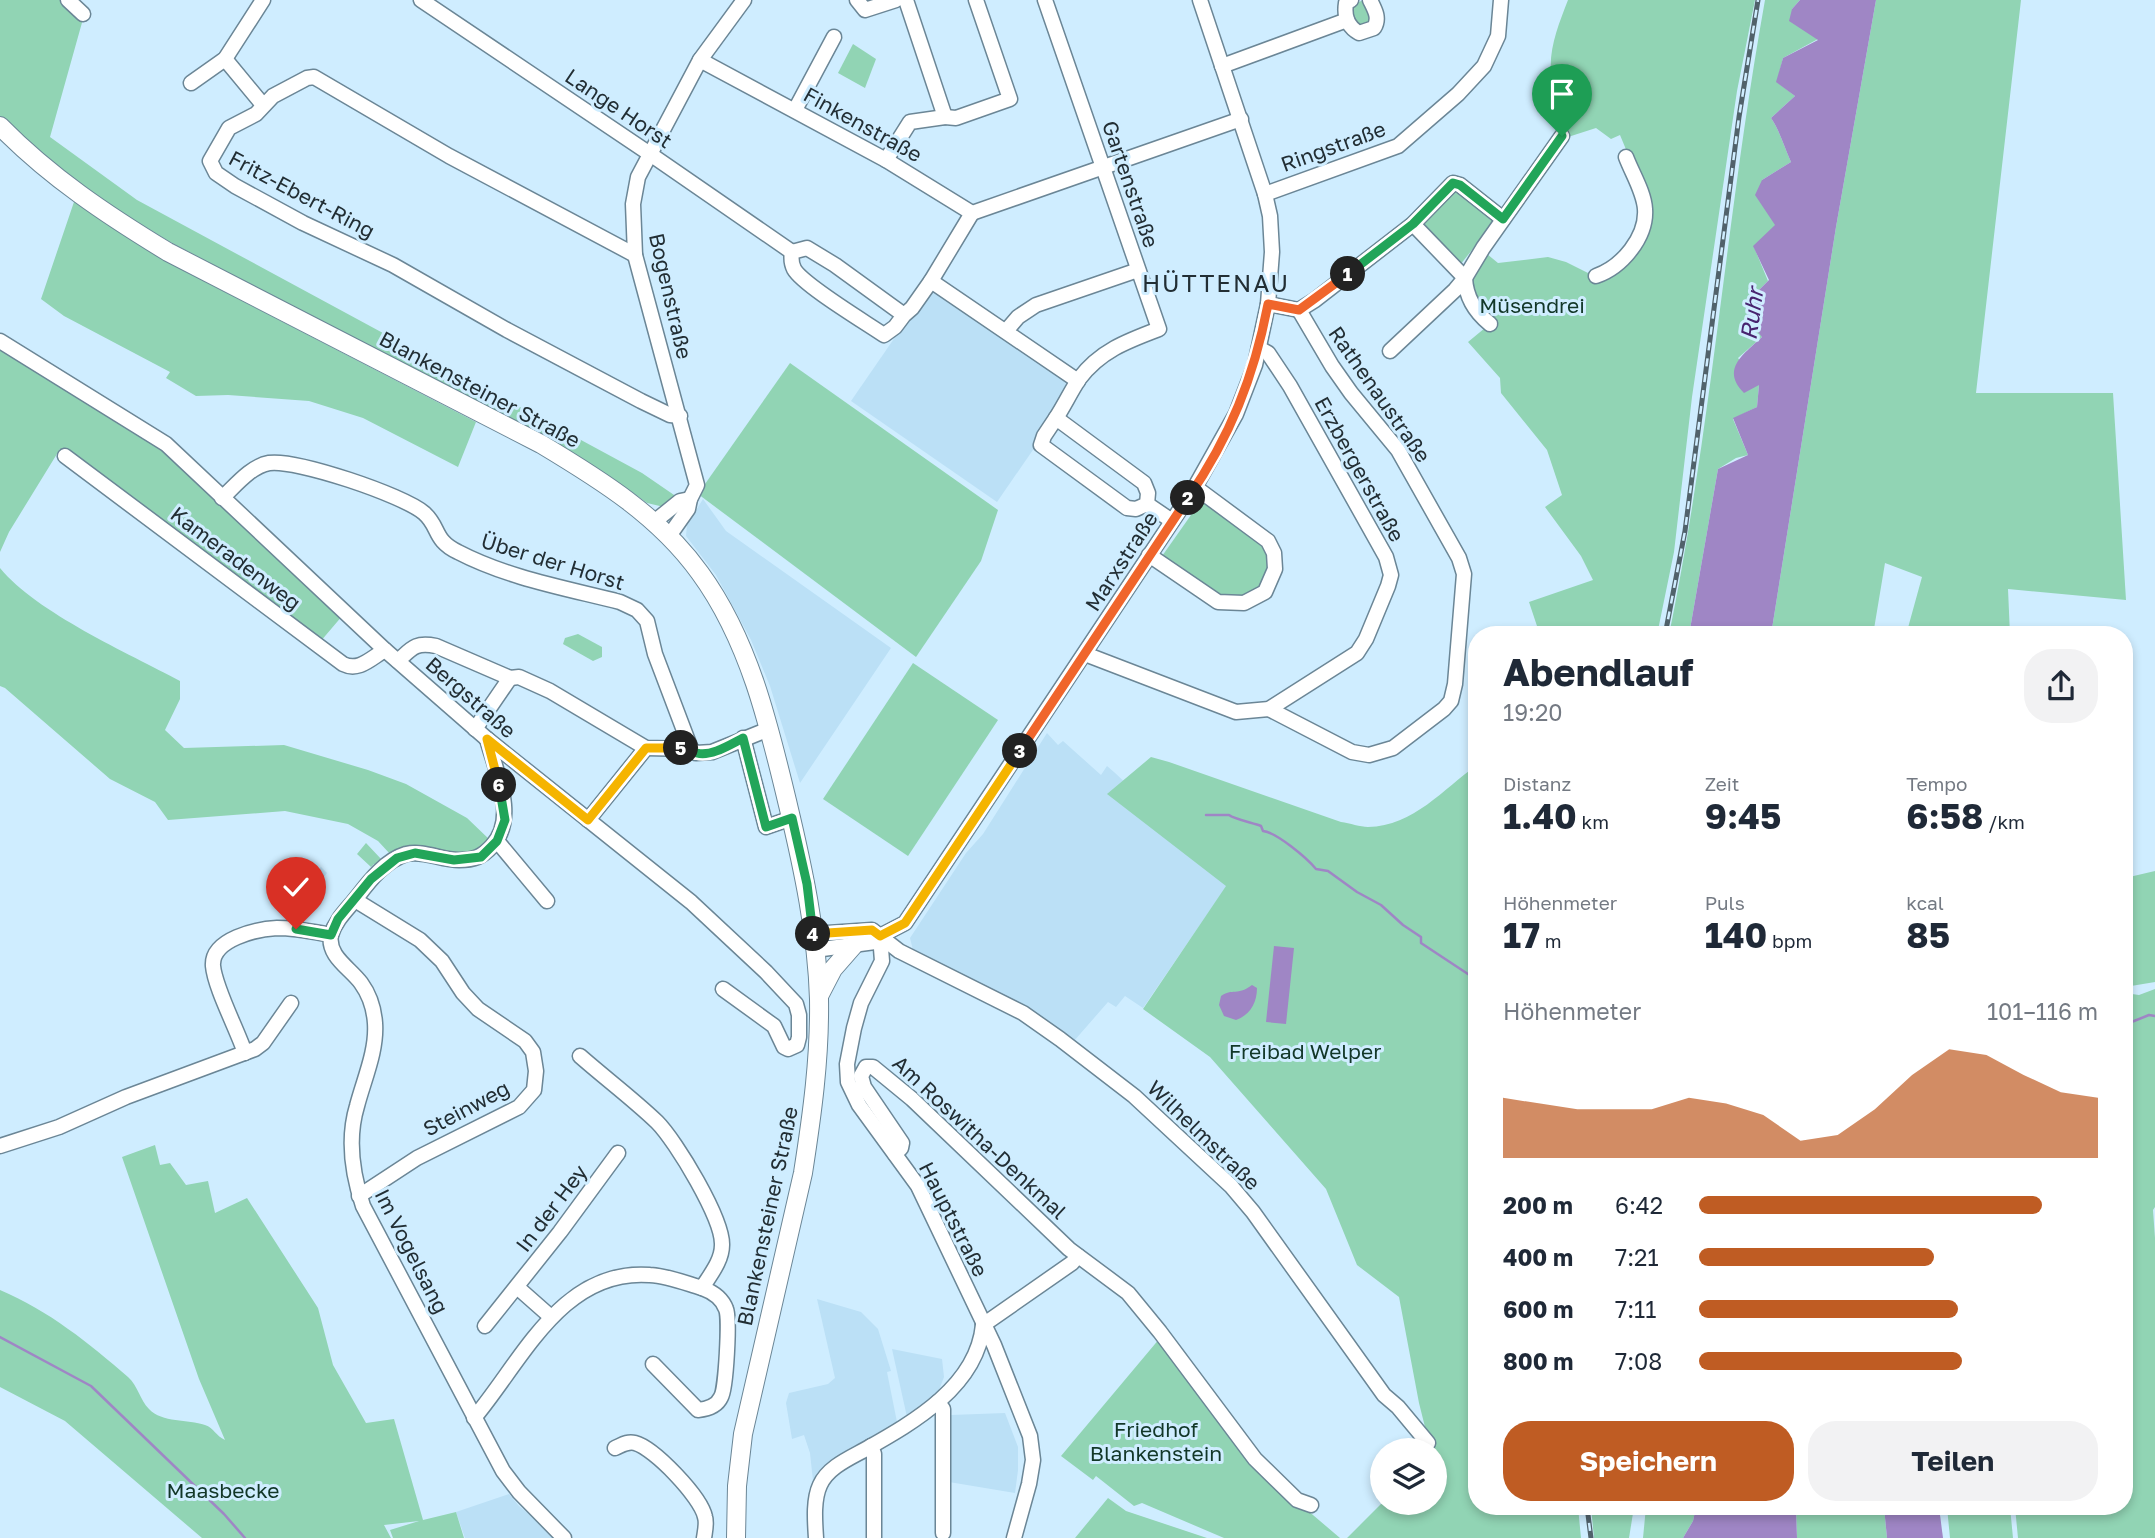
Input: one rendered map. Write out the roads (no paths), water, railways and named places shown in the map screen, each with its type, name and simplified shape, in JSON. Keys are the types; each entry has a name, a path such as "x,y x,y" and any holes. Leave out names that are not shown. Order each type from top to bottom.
{"main road":[{"name":"Blankensteiner Straße","path":"0,126 59,180 108,216 167,252 541,444 594,475 669,536 699,572 731,625 745,656 769,729 792,818 807,884 819,996 819,1048 812,1118 800,1185 747,1408 738,1473 736,1538"},
{"path":"819,996 833,969 855,945"}],"street":[{"path":"68,0 83,14"},
{"path":"191,83 225,59 262,0"},
{"name":"Lange Horst","path":"421,0 650,153 792,252 807,248 904,315"},
{"name":"Bogenstraße","path":"669,536 688,509 698,485 635,255 634,191 650,153 700,61 744,0"},
{"path":"857,0 865,10 896,0"},
{"path":"906,0 945,117"},
{"path":"886,160 910,122 956,118 1010,99 976,0"},
{"name":"Gartenstraße","path":"1045,0 1159,329 1112,348 1100,356 1078,381"},
{"name":"Marxstraße","path":"814,942 855,945 874,942 880,936 900,927 910,916 1195,487 1236,414 1259,348 1268,304 1272,233 1265,194 1200,0"},
{"path":"1351,0 1346,3 1347,20 1359,33 1374,28 1377,18 1370,0"},
{"name":"Ringstraße","path":"1265,194 1398,146 1458,94 1484,66 1498,36 1501,0"},
{"path":"1222,66 1347,20"},
{"path":"795,110 834,37"},
{"path":"225,59 263,105"},
{"name":"Finkenstraße","path":"700,61 886,160 972,213"},
{"name":"Fritz-Ebert-Ring","path":"635,255 449,156 314,77 282,90 263,105 257,114 231,126 210,161 218,176 303,223 393,265 507,330 641,401 670,415 680,415"},
{"path":"972,213 1241,119"},
{"path":"1390,351 1465,278 1562,136"},
{"path":"1596,276 1610,270 1628,253 1644,221 1645,206 1626,157"},
{"path":"1268,304 1299,310 1315,300 1413,224 1453,183 1460,185 1503,219"},
{"name":"Lange Horst","path":"792,252 794,270 815,288 884,335 912,308 972,213"},
{"path":"1413,224 1465,278 1465,291 1470,302 1490,324"},
{"path":"1006,331 1018,317 1036,305 1138,270"},
{"path":"931,281 1078,381 1041,445 1127,508 1136,509 1147,504"},
{"name":"Rathenaustraße","path":"1269,709 1352,752 1369,755 1387,751 1451,701 1462,612 1464,574 1459,558 1398,450 1351,393 1299,310"},
{"name":"Bergstraße","path":"0,341 166,444 385,650 475,729 691,902 782,988 798,1008 797,1045 789,1049 784,1047 774,1026 723,989"},
{"name":"Erzbergerstraße","path":"1085,654 1236,712 1269,709 1357,653 1385,596 1391,575 1386,557 1290,386 1268,353 1259,348"},
{"path":"1056,418 1144,483 1148,493 1147,504"},
{"name":"Kameradenweg","path":"65,456 343,664 358,667 385,650"},
{"name":"Über der Horst","path":"222,498 252,471 270,463 291,465 359,483 417,508 426,515 441,542 465,556 496,569 620,602 637,610 647,621 655,654 691,749"},
{"path":"1149,555 1218,602 1248,603 1265,592 1275,569 1274,553 1268,541 1195,487"},
{"path":"654,522 680,501 690,499"},
{"path":"1147,504 1172,521"},
{"path":"398,661 415,646 436,646 510,678 519,677 550,691 646,748 691,749 701,754 769,729"},
{"path":"475,729 510,678"},
{"path":"743,738 766,827 792,818"},
{"path":"245,1053 216,977 213,959 218,949 234,939 266,929 296,929 331,935 338,919 371,879 397,858 415,853 454,860 481,857 497,841 505,820 504,804 487,739"},
{"path":"588,820 646,748"},
{"path":"497,841 547,901"},
{"name":"Steinweg","path":"355,900 409,931 442,961 463,993 478,1009 525,1041 533,1052 536,1071 534,1090 519,1107 417,1158 359,1196"},
{"path":"814,942 872,930 880,936"},
{"name":"Im Vogelsang","path":"331,935 332,950 364,989 375,1022 373,1051 356,1110 352,1148 353,1172 359,1196 373,1228 474,1418 513,1485 564,1538"},
{"name":"Hauptstraße","path":"880,936 882,961 861,1003 848,1054 850,1090 918,1186 1004,1368 1032,1447 1029,1484 1014,1538"},
{"name":"Wilhelmstraße","path":"880,936 899,951 1023,1013 1134,1096 1185,1142 1231,1186 1253,1212 1384,1395 1398,1407 1424,1438"},
{"path":"0,1146 59,1127 126,1097 245,1053 263,1043 291,1003"},
{"path":"580,1056 660,1124 706,1196 720,1224 722,1248 716,1266 702,1288"},
{"name":"Am Roswitha-Denkmal","path":"895,1154 902,1143 864,1087 861,1076 866,1067 873,1067 912,1099 1078,1256 1112,1280 1140,1307 1255,1459 1297,1500 1311,1505"},
{"name":"In der Hey","path":"485,1326 618,1153"},
{"path":"816,1538 816,1500 819,1485 837,1465 905,1427 938,1402 974,1356 981,1342 983,1325 1072,1263 1078,1256"},
{"path":"474,1418 551,1317 578,1293 614,1278 647,1274 702,1288 721,1300 728,1314 724,1381 720,1399 708,1409 698,1410 653,1364"},
{"path":"517,1287 551,1317"},
{"path":"974,1356 993,1359 1004,1368"},
{"path":"938,1402 943,1409 943,1533"},
{"path":"615,1448 626,1442 638,1444 677,1474 701,1504 706,1519 704,1538"},
{"path":"871,1446 874,1454 874,1538"}],"water":[{"name":"Ruhr","path":"1800,0 1876,0 1836,227 1772,626 1691,626 1718,469 1748,455 1733,418 1757,407 1759,385 1744,393 1734,377 1734,369 1742,356 1762,337 1747,318 1749,300 1769,280 1753,246 1775,225 1755,195 1762,180 1791,162 1771,118 1795,96 1776,82 1783,58 1818,40 1789,21 1792,9"},
{"path":"1274,946 1294,948 1286,1024 1266,1022"},
{"path":"1252,985 1257,988 1257,993 1249,1012 1236,1020 1224,1016 1219,1005 1221,996"},
{"path":"1694,1515 1796,1515 1797,1538 1683,1538"},
{"path":"1885,1515 1940,1515 1943,1538 1887,1538"}],"waterway":[{"path":"1206,815 1229,815 1261,826 1263,831 1269,832 1299,852 1316,869 1328,871 1381,905 1421,937 1421,943 1468,974"},
{"path":"2133,1021 2149,1015 2155,1016"},
{"path":"0,1337 91,1386 224,1514 245,1538"}],"railway":[{"path":"1667,626 1685,531 1739,117 1758,0"},
{"path":"1588,1515 1591,1538"}],"district":[{"name":"HÜTTENAU","path":"1216,282"}],"park label":[{"name":"Müsendrei","path":"1532,305"},
{"name":"Freibad Welper","path":"1305,1051"},
{"name":"Friedhof Blankenstein","path":"1156,1441"},
{"name":"Maasbecke","path":"223,1490"}]}
